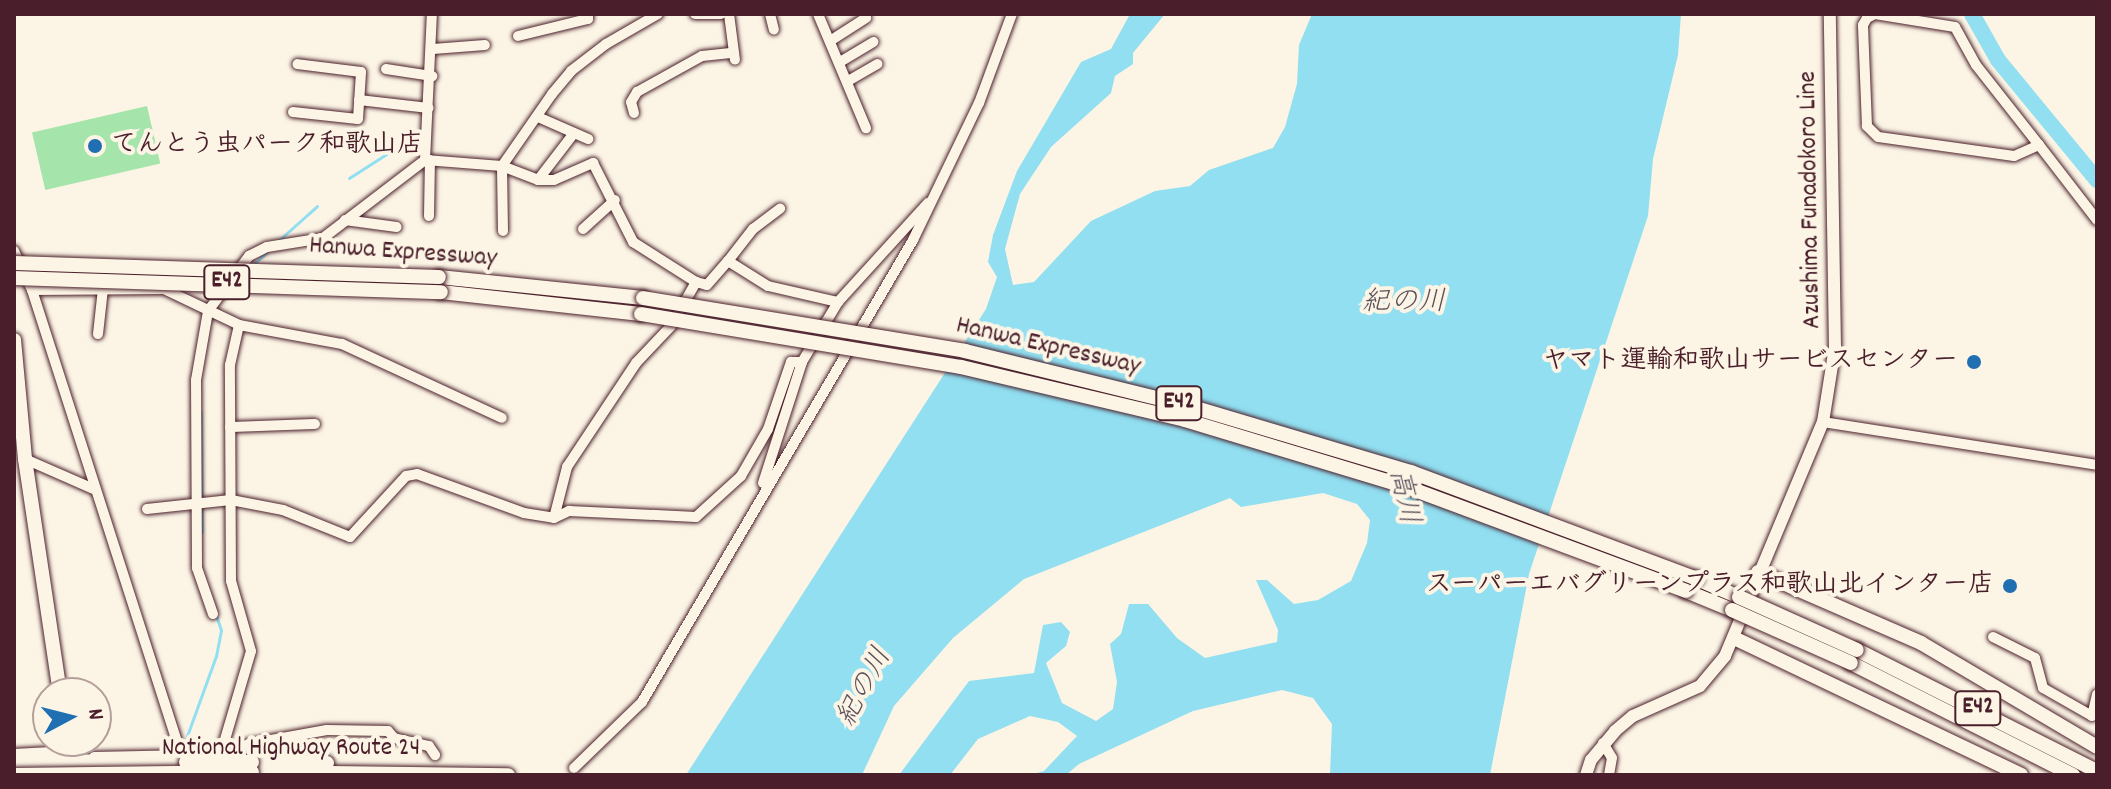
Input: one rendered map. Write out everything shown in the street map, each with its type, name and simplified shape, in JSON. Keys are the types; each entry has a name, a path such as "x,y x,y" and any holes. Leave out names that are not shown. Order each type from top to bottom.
{"highway":[{"name":"Hanwa Expressway","path":"14,261 643,298 965,351 1189,406 1411,472 1697,579 1736,603 2097,771"},
{"name":"Hanwa Expressway","path":"14,278 440,285 641,314 945,364 1185,420 1404,486 1686,591 1736,603"},
{"path":"14,340 20,455 57,677"},
{"path":"1758,572 1921,643 2097,747"},
{"path":"1734,638 2021,775"},
{"name":"Hanwa Expressway","path":"1854,656 2073,775"},
{"path":"112,754 183,757 246,766"},
{"path":"14,761 44,757"},
{"name":"National Highway Route 24","path":"14,775 246,766 508,775"}],"main road":[{"name":"Azushima Funadokoro Line","path":"1586,775 1603,743 1633,716 1700,686 1734,638 1758,572 1823,422 1835,347 1830,14"}],"street":[{"path":"429,216 426,108 433,49 432,14"},
{"path":"518,36 588,19 588,14"},
{"path":"503,231 502,166 571,71 658,14"},
{"path":"695,14 721,14"},
{"path":"634,113 631,102 637,92 702,56 734,56 729,14"},
{"path":"770,14 774,30"},
{"path":"818,14 866,128"},
{"path":"1001,14 1008,26"},
{"path":"574,768 642,702 933,199 979,103 1012,14"},
{"path":"2039,145 2014,156 1878,137 1867,126 1863,25 1867,18 1875,14 1955,27 1976,65 2039,145 2097,220"},
{"path":"830,41 866,18"},
{"path":"840,62 873,42"},
{"path":"433,49 485,45"},
{"path":"293,112 358,119 361,72 297,64"},
{"path":"848,81 878,64"},
{"path":"386,69 429,75"},
{"path":"359,100 426,108"},
{"path":"538,117 588,139"},
{"path":"538,180 574,133"},
{"path":"213,614 197,568 202,503 196,380 211,312 249,256 280,244 317,242 428,160 502,166 538,180 554,180 593,163 615,200 619,219 633,242 696,282 707,285 753,229 780,209"},
{"path":"757,501 802,362 838,302 933,199"},
{"path":"583,229 615,200"},
{"path":"345,220 352,225 397,227"},
{"path":"14,251 32,290 183,757 221,753 246,766 249,744 327,730 388,731 394,738 429,746 435,755"},
{"path":"728,261 768,286 838,302"},
{"path":"554,518 567,467 636,363 671,326 696,282"},
{"path":"98,334 103,289"},
{"path":"32,290 164,289 239,325 342,344 502,418"},
{"path":"221,753 251,651 231,581 230,354 239,325"},
{"path":"147,509 231,500 283,510 350,537 406,476 417,474 524,513 554,518 569,511 696,517 741,476 768,429 791,362 802,362"},
{"path":"1823,422 2097,465"},
{"path":"230,427 315,424"},
{"path":"20,455 96,490"},
{"path":"1993,637 2035,658 2043,688 2092,716 2097,695"},
{"path":"1603,743 1612,758 1609,775"}],"green space":[{"name":"てんとう虫パーク和歌山店","path":"147,106 160,163 45,190 32,133"}],"water":[{"name":"紀の川","path":"1130,14 1165,14 1133,53 1133,64 1115,76 1111,93 1051,147 1020,194 1005,249 1013,285 1034,282 1091,221 1155,191 1190,186 1209,170 1273,148 1285,127 1297,84 1299,45 1312,14 1681,14 1678,55 1653,159 1648,216 1529,574 1490,775 1330,775 1332,724 1313,698 1282,690 1193,711 1079,764 1066,775 1029,775 1044,771 1077,736 1058,722 1030,716 978,739 950,775 899,775 969,681 1034,673 1043,625 1061,622 1070,632 1066,646 1046,663 1062,703 1096,721 1113,709 1117,682 1110,644 1121,634 1129,604 1148,604 1177,638 1205,658 1277,642 1278,630 1256,580 1267,580 1294,604 1318,600 1351,581 1367,543 1370,520 1357,504 1323,493 1241,507 1230,498 1024,579 953,638 894,706 862,775 686,775 986,309 997,277 988,262 993,235 1017,171 1081,62 1111,49"}],"waterway":[{"path":"1972,14 1998,60 2097,180"},
{"path":"349,178 419,133 423,125"},
{"path":"279,240 317,206"},
{"path":"253,265 266,253"},
{"path":"201,412 202,532"},
{"path":"183,747 216,656 221,630 215,613"}],"place":[{"name":"てんとう虫パーク和歌山店","path":"95,146"},
{"name":"ヤマト運輸和歌山サービスセンター","path":"1974,362"},
{"name":"スーパーエバグリーンプラス和歌山北インター店","path":"2010,586"}],"water label":[{"name":"高川","path":"1402,497"}]}
